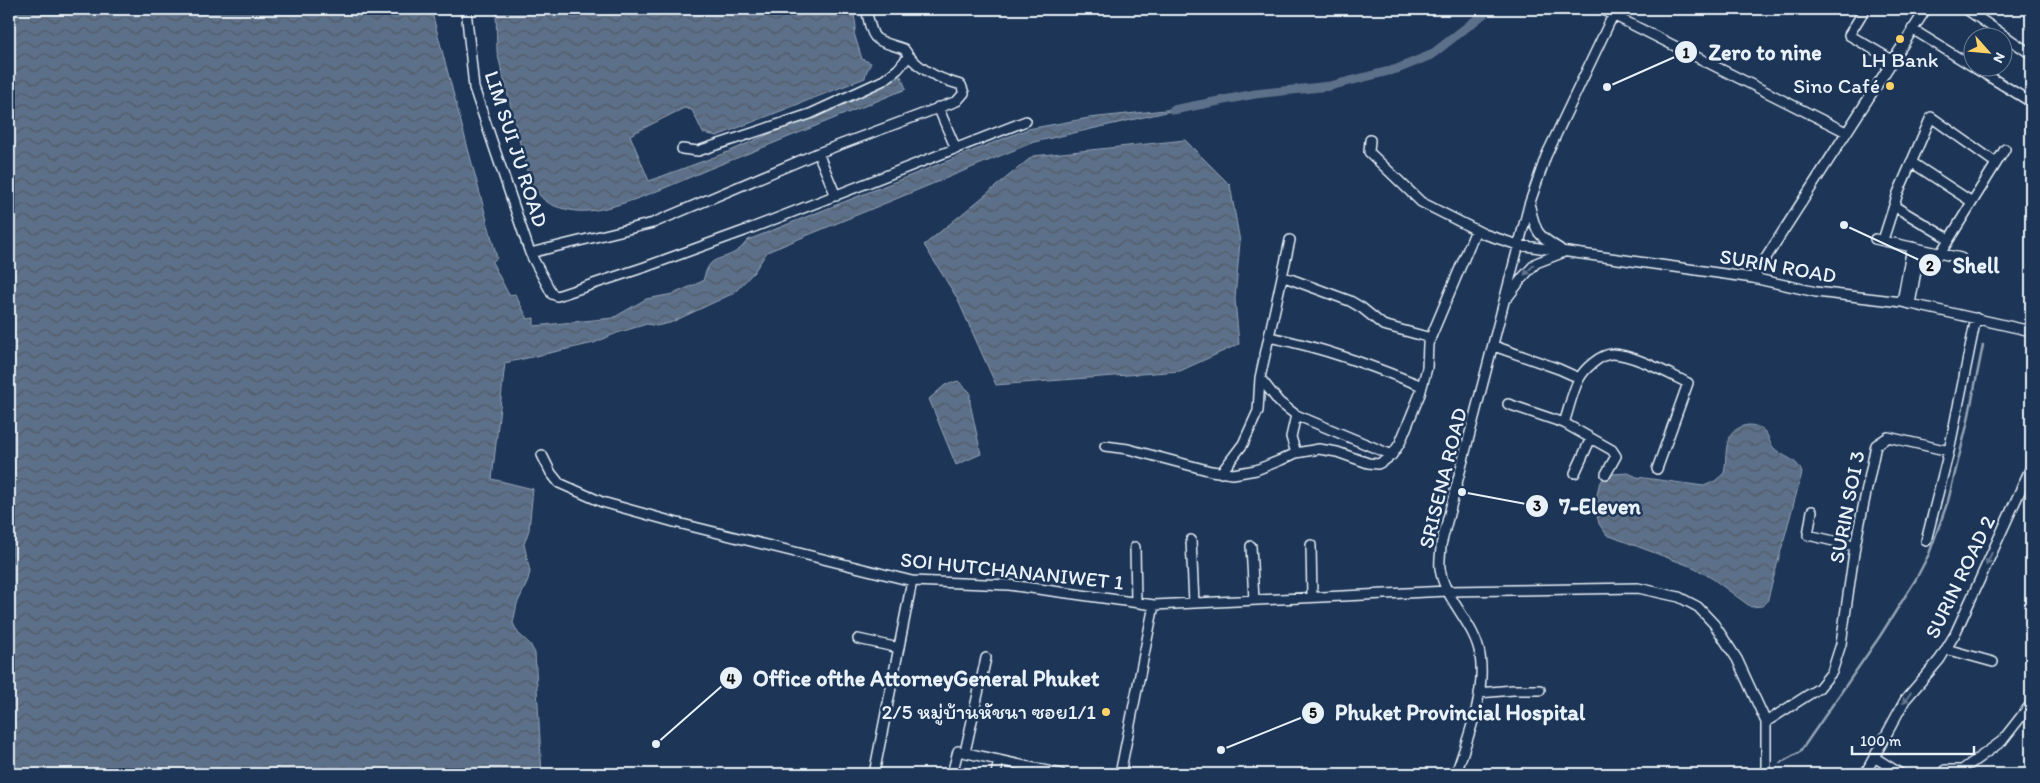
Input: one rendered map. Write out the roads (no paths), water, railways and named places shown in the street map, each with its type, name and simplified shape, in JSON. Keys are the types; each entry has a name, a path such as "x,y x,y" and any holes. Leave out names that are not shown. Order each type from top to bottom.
{"street":[{"name":"LIM SUI JU ROAD","path":"466,9 474,88 530,253 552,294 557,296 566,294 645,267 836,196"},
{"path":"530,253 653,222 818,153 957,101 964,93 961,85 939,78 918,65 908,56 904,49 877,40 872,36 866,9"},
{"path":"1601,9 1846,132"},
{"path":"1865,9 1849,35 1892,60"},
{"path":"1753,278 1926,9"},
{"path":"1966,9 2031,54"},
{"name":"SRISENA ROAD","path":"1456,774 1479,693 1481,682 1480,654 1469,624 1448,591 1440,569 1441,545 1529,205 1546,156 1613,15"},
{"path":"1912,30 1962,60"},
{"path":"682,149 698,151 810,114 884,80 898,69 908,56"},
{"path":"1992,78 2031,102"},
{"path":"938,107 956,149"},
{"path":"1961,258 1879,240 1931,118 1996,163"},
{"path":"818,153 836,196 1026,121"},
{"name":"SURIN ROAD","path":"1370,140 1370,152 1421,202 1476,230 1518,245 1753,278 1816,292 1906,303 2031,332"},
{"path":"1940,254 2005,149"},
{"path":"1912,162 1972,202"},
{"path":"1529,205 1534,225 1540,237 1565,252"},
{"path":"1894,206 1949,239"},
{"path":"1105,446 1151,454 1221,473 1233,474 1256,470 1296,452 1319,449 1337,452 1361,461 1378,464 1392,455 1400,443 1422,386 1427,368 1430,338 1476,230"},
{"path":"1221,473 1243,444 1258,411 1260,378 1290,240"},
{"path":"1906,303 1916,248"},
{"path":"1505,302 1536,263 1565,252"},
{"path":"1282,276 1350,301 1383,325 1430,338"},
{"path":"1926,541 1949,451 1976,318"},
{"path":"1269,337 1340,355 1422,386"},
{"path":"1494,346 1580,378"},
{"path":"1564,423 1580,378 1597,360 1610,354 1622,355 1658,368 1688,383 1657,469"},
{"path":"1260,378 1278,402 1296,415 1392,455"},
{"path":"1508,404 1564,423 1612,450 1616,456 1606,474"},
{"path":"1296,415 1291,436 1296,452"},
{"name":"SURIN SOI 3","path":"1766,722 1819,688 1832,672 1841,644 1855,546 1876,445 1888,437 1949,451"},
{"path":"1576,473 1591,438"},
{"name":"SOI HUTCHANANIWET 1","path":"542,455 551,473 559,483 602,502 674,522 912,581 1009,585 1154,605 1448,591"},
{"name":"SURIN ROAD 2","path":"1864,774 1905,700 1956,634 2031,467"},
{"path":"1812,511 1808,535 1855,546"},
{"path":"1191,540 1194,603"},
{"path":"1311,545 1312,597"},
{"path":"1251,546 1254,600"},
{"path":"1135,547 1136,602"},
{"path":"874,774 912,581"},
{"path":"1448,591 1638,588 1678,597 1698,607 1714,624 1737,659 1766,722 1766,774"},
{"path":"1120,774 1154,605"},
{"path":"858,639 899,648"},
{"path":"1946,649 1993,662"},
{"path":"952,774 961,751 986,658"},
{"path":"1479,693 1540,690"},
{"path":"1941,774 1945,770 1962,770 2002,742 2031,704"},
{"path":"961,751 1048,773 1061,774"},
{"path":"1874,757 1902,774"},
{"path":"996,774 999,760"}],"water":[{"path":"9,9 431,9 497,258 492,262 509,295 515,294 528,319 534,318 534,326 613,318 646,299 673,294 703,281 712,262 730,255 748,240 1028,129 1089,118 1184,108 1034,142 767,252 754,272 734,293 670,323 656,326 647,324 617,333 594,343 505,363 492,479 533,489 529,530 524,544 530,572 517,604 513,623 518,633 530,644 535,653 542,774 9,774"},
{"path":"496,9 853,9 856,26 854,33 862,59 871,63 865,78 717,136 703,133 692,110 684,108 630,135 649,181 728,152 901,76 906,89 662,189 606,208 576,211 557,207 544,200 535,188 527,171 497,52"},
{"path":"1185,140 1230,185 1240,242 1235,299 1239,344 1180,371 996,385 957,298 924,245 1033,156"},
{"path":"958,381 970,392 970,403 981,454 956,465 929,399 945,385"},
{"path":"1748,425 1757,427 1765,432 1773,447 1797,464 1802,473 1767,602 1762,606 1751,607 1695,568 1607,535 1599,524 1595,506 1599,485 1603,479 1612,474 1628,473 1637,477 1704,486 1715,481 1724,473 1727,444 1730,437 1739,428"}],"waterway":[{"path":"1173,110 1255,94 1330,86 1397,69 1431,55 1490,9"},
{"path":"1780,763 1800,752 1880,636 1916,579 1929,554 1948,501 1967,425 1983,345"}],"place":[{"name":"LH Bank","path":"1900,39"},
{"name":"Sino Café","path":"1890,86"},
{"name":"Zero to nine","path":"1607,87"},
{"name":"Shell","path":"1844,225"},
{"name":"7-Eleven","path":"1462,492"},
{"name":"2/5 หมู่บ้านหัชนา ซอย1/1","path":"1106,712"},
{"name":"Office ofthe AttorneyGeneral Phuket","path":"656,744"},
{"name":"Phuket Provincial Hospital","path":"1221,750"}]}
